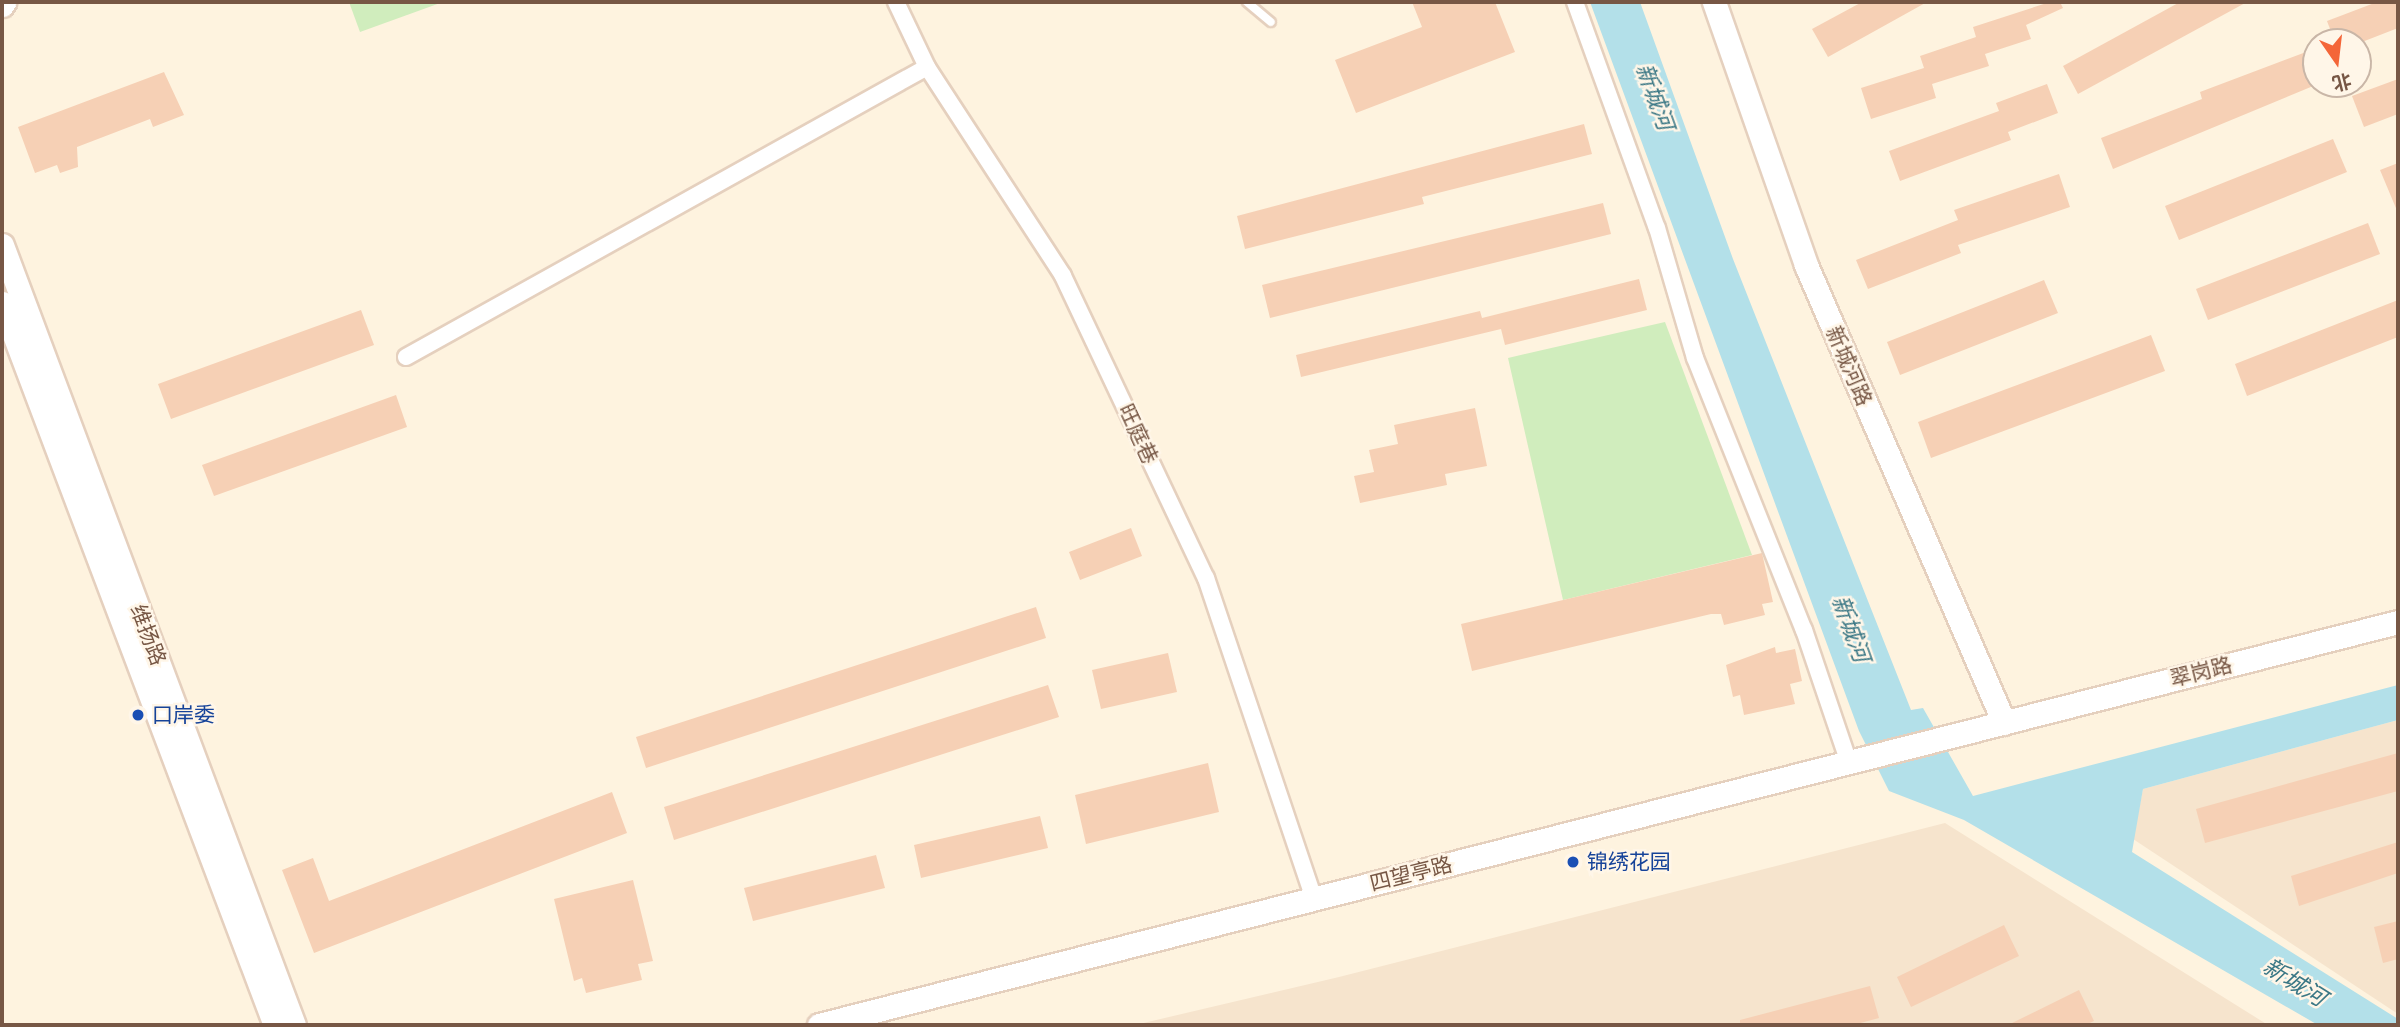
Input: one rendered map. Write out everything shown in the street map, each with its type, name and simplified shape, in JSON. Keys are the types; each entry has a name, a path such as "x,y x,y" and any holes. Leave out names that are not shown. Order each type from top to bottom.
{"street":[{"name":"旺庭巷","path":"896,2 928,67 1063,276 1206,579 1314,899"},
{"path":"1575,2 1657,228 1695,358 1859,760"},
{"name":"新城河路","path":"1714,2 1806,265 2004,723"},
{"path":"406,357 928,67"},
{"name":"维扬路","path":"2,246 294,1025"},
{"name":"维扬路","path":"2,303 275,1025"},
{"name":"翠岗路","path":"2004,723 2398,622"},
{"name":"四望亭路","path":"819,1025 2004,723"}],"lane":[{"path":"1247,2 1271,22"}],"shaded area":[{"path":"2398,720 2398,1014 2133,839 2143,789"},
{"name":"锦绣花园","path":"1945,823 2268,1025 1135,1025 1339,977"}],"green space":[{"path":"349,2 443,2 360,32"},
{"path":"1665,322 1752,555 1563,600 1508,358"}],"water":[{"name":"新城河","path":"1590,2 1640,2 1733,259 1911,710 1923,708 1973,796 2398,685 2398,720 2143,789 2132,852 2398,1019 2398,1025 2318,1025 1964,820 1889,791 1859,731"}],"building":[{"path":"1412,2 1495,2 1515,52 1356,113 1335,60 1422,27"},
{"path":"1862,2 1927,2 1828,57 1812,29"},
{"path":"2050,2 2060,2 2063,8 2026,25 2031,39 1985,54 1989,66 1932,84 1936,98 1871,119 1861,88 1924,68 1920,56 1976,37 1973,27"},
{"path":"2180,2 2247,2 2078,94 2063,66"},
{"path":"2377,2 2398,2 2398,28 2372,38 2372,28 2330,28 2327,21"},
{"path":"2302,54 2302,91 2113,169 2101,138 2202,99 2200,92"},
{"path":"164,72 184,115 153,127 150,119 77,147 78,167 60,173 57,165 35,173 18,127"},
{"path":"2398,79 2398,114 2364,127 2353,98 2372,98 2372,89"},
{"path":"2047,84 2058,113 2008,132 2011,140 1900,181 1889,151 1999,111 1996,103"},
{"path":"1584,124 1592,154 1422,197 1424,204 1245,249 1237,216"},
{"path":"2333,139 2347,172 2179,240 2165,206"},
{"path":"2398,163 2398,213 2380,170"},
{"path":"2059,174 2070,207 1958,245 1961,253 1868,289 1856,260 1958,220 1954,210"},
{"path":"1603,203 1611,234 1270,318 1262,285"},
{"path":"2368,223 2380,254 2208,320 2196,289"},
{"path":"1639,279 1647,310 1505,345 1501,329 1301,377 1296,355 1480,311 1482,318"},
{"path":"2044,280 2058,313 1900,375 1887,342"},
{"path":"2398,300 2398,337 2247,396 2235,364"},
{"path":"361,310 374,345 171,419 158,384"},
{"path":"2151,335 2165,371 1931,458 1918,422"},
{"path":"396,395 407,427 214,496 202,465"},
{"path":"1475,408 1487,466 1445,474 1447,485 1360,503 1354,476 1374,472 1369,450 1398,444 1394,425"},
{"path":"1131,528 1142,556 1080,580 1069,552"},
{"path":"1762,553 1773,602 1762,604 1765,615 1724,625 1721,614 1711,614 1472,671 1461,624"},
{"path":"1036,607 1046,638 646,768 636,737"},
{"path":"1775,647 1776,653 1795,649 1802,681 1790,684 1795,704 1744,715 1740,695 1733,697 1726,665"},
{"path":"1168,653 1177,692 1101,709 1092,670"},
{"path":"1048,685 1059,717 674,840 664,807"},
{"path":"2398,753 2398,791 2205,843 2196,809"},
{"path":"1208,763 1219,812 1086,844 1075,795"},
{"path":"612,792 627,833 314,953 282,870 313,858 329,901"},
{"path":"1040,816 1048,848 921,878 914,845"},
{"path":"2398,842 2398,873 2299,906 2291,876"},
{"path":"876,855 885,888 753,921 744,888"},
{"path":"633,880 653,961 638,964 642,980 586,993 582,978 574,981 554,899"},
{"path":"2398,921 2398,959 2383,963 2374,927"},
{"path":"2004,925 2019,956 1911,1007 1897,977"},
{"path":"1870,986 1879,1018 1853,1025 1740,1025 1740,1020"},
{"path":"2079,990 2094,1021 2085,1025 2008,1025"}],"place":[{"name":"口岸委","path":"138,715"},
{"name":"锦绣花园","path":"1573,862"}]}
